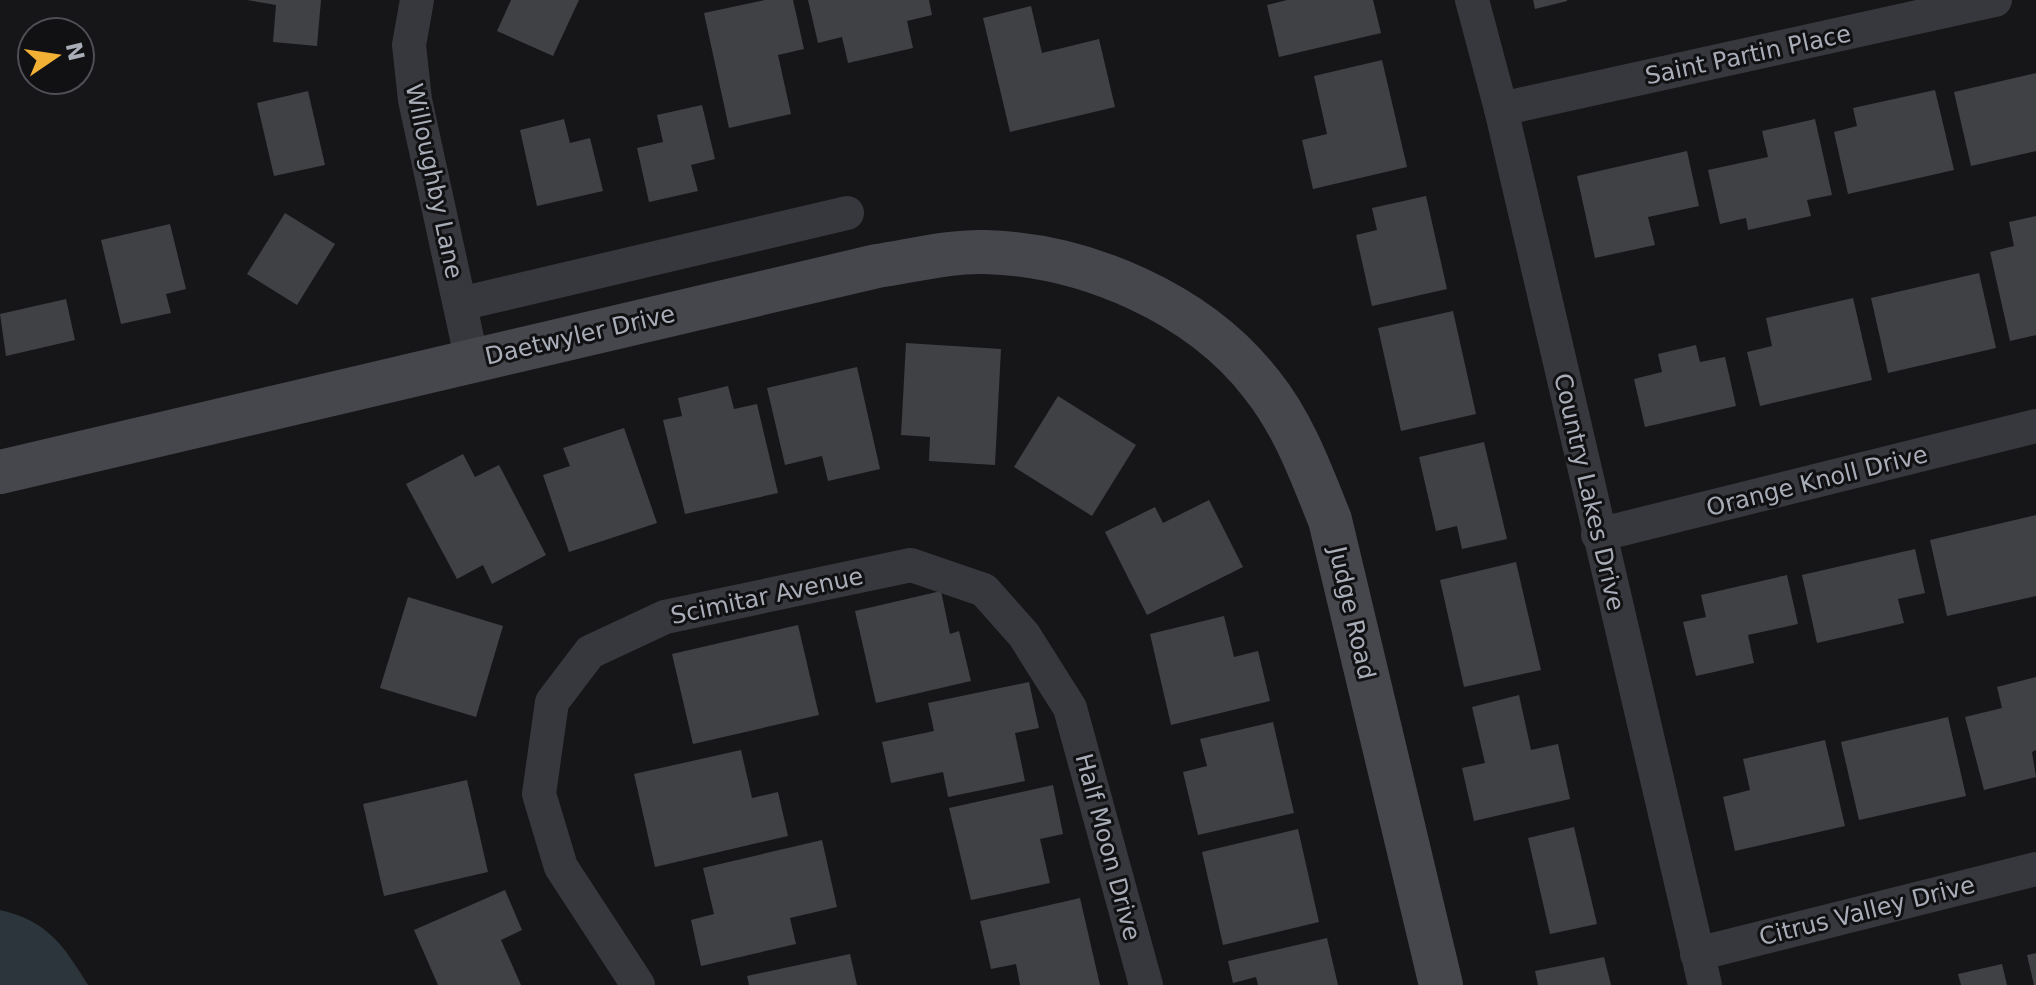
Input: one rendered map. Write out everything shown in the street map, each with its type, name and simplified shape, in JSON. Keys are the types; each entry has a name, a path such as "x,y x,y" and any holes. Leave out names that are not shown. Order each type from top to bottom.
{"street":[{"name":"Willoughby Lane","path":"417,0 409,45 415,100 472,361"},
{"name":"Country Lakes Drive","path":"1472,0 1501,109 1701,969"},
{"name":"Saint Partin Place","path":"1501,109 1995,0"},
{"path":"460,304 847,213"},
{"name":"Daetwyler Drive","path":"0,472 877,266 983,252 1047,258 1110,277 1158,301"},
{"name":"Judge Road","path":"1158,301 1208,330 1262,384 1301,447 1330,520 1441,985"},
{"name":"Orange Knoll Drive","path":"1598,535 2036,426"},
{"name":"Scimitar Avenue","path":"638,985 561,867 539,794 552,702 590,652 665,617 911,565 984,590 1024,635 1070,708"},
{"name":"Half Moon Drive","path":"1070,708 1146,985"},
{"name":"Citrus Valley Drive","path":"1701,969 2036,869"}],"shaded area":[{"path":"0,910 30,921 53,937 88,985 0,985"}],"building":[{"path":"247,0 321,0 317,46 273,42 276,5"},
{"path":"511,0 579,0 553,56 497,31"},
{"path":"765,0 793,0 804,49 778,55 791,114 729,128 704,13"},
{"path":"808,0 929,0 932,15 907,21 913,48 848,63 842,37 818,43"},
{"path":"1287,0 1373,0 1381,33 1279,57 1267,5"},
{"path":"1533,0 1567,0 1567,1 1535,9"},
{"path":"1031,6 1042,53 1099,39 1115,107 1010,132 983,18"},
{"path":"1382,60 1407,167 1313,189 1302,140 1327,134 1314,76"},
{"path":"2036,73 2036,151 1971,166 1954,92"},
{"path":"1935,90 1954,170 1848,194 1834,132 1857,126 1853,108"},
{"path":"308,91 325,165 274,176 257,103"},
{"path":"702,105 715,159 691,165 698,191 649,202 637,148 663,142 657,115"},
{"path":"564,119 570,143 590,138 603,191 537,206 520,130"},
{"path":"1815,119 1832,195 1807,200 1811,216 1748,230 1746,218 1720,224 1708,170 1768,157 1762,131"},
{"path":"1687,151 1699,206 1648,217 1655,245 1595,258 1577,176"},
{"path":"1426,196 1447,289 1372,306 1356,235 1377,230 1372,208"},
{"path":"285,213 335,244 297,305 247,274"},
{"path":"2036,216 2036,335 2010,341 1990,252 2014,246 2009,222"},
{"path":"170,224 186,289 166,294 171,313 121,324 101,240"},
{"path":"1979,273 1996,348 1888,373 1871,298"},
{"path":"1853,298 1872,380 1760,406 1747,352 1772,346 1766,318"},
{"path":"66,299 75,340 6,356 0,314"},
{"path":"1453,311 1476,414 1401,431 1378,328"},
{"path":"906,343 1001,349 995,465 929,461 930,437 901,435"},
{"path":"1696,345 1700,362 1725,357 1736,406 1645,427 1634,379 1662,372 1658,354"},
{"path":"857,367 880,469 828,481 822,456 785,465 767,388"},
{"path":"728,386 734,409 757,404 778,493 685,514 663,420 682,416 678,398"},
{"path":"1058,396 1136,445 1092,516 1014,467"},
{"path":"624,428 657,523 569,552 543,475 570,466 563,448"},
{"path":"1484,442 1507,539 1462,549 1457,526 1436,531 1419,457"},
{"path":"463,454 475,477 499,465 546,555 492,584 483,565 457,579 406,484"},
{"path":"1209,500 1243,567 1147,615 1105,532 1155,507 1163,523"},
{"path":"2036,515 2036,596 1947,616 1930,540"},
{"path":"1915,549 1925,593 1898,599 1904,623 1817,643 1802,575"},
{"path":"1516,562 1541,670 1464,687 1440,580"},
{"path":"1787,575 1798,624 1748,635 1754,663 1696,676 1683,622 1706,617 1701,595"},
{"path":"941,591 950,634 959,631 971,681 876,703 855,611"},
{"path":"408,597 503,626 476,717 380,688"},
{"path":"1224,616 1234,657 1258,651 1270,701 1171,725 1150,634"},
{"path":"798,625 819,715 693,744 672,654"},
{"path":"2036,677 2036,750 2032,752 2036,777 1984,790 1965,717 2002,708 1997,687"},
{"path":"1029,682 1039,728 1015,733 1025,781 948,797 943,772 891,783 882,742 934,731 928,703"},
{"path":"1519,695 1531,750 1558,744 1570,799 1474,821 1462,768 1485,763 1472,707"},
{"path":"1948,717 1966,796 1859,820 1841,742"},
{"path":"1273,722 1294,813 1198,835 1183,772 1207,766 1200,739"},
{"path":"1825,740 1845,826 1735,851 1723,797 1750,790 1743,759"},
{"path":"741,750 752,798 778,792 788,836 655,867 634,774"},
{"path":"467,780 488,872 384,896 363,804"},
{"path":"1053,785 1063,834 1040,839 1050,883 971,900 949,808"},
{"path":"1574,827 1597,924 1550,934 1528,838"},
{"path":"1298,829 1319,922 1223,945 1202,852"},
{"path":"822,840 837,907 790,918 796,944 701,966 691,920 714,914 703,868"},
{"path":"505,890 522,930 501,940 521,985 438,985 414,930"},
{"path":"1080,898 1100,985 1020,985 1016,964 991,969 980,921"},
{"path":"1327,938 1338,985 1258,985 1256,977 1233,983 1228,961"},
{"path":"2036,953 2036,985 2034,985 2027,955"},
{"path":"850,954 857,985 749,985 747,976"},
{"path":"1604,957 1611,985 1538,985 1535,971"},
{"path":"2002,964 2007,985 1961,985 1958,974"}]}
